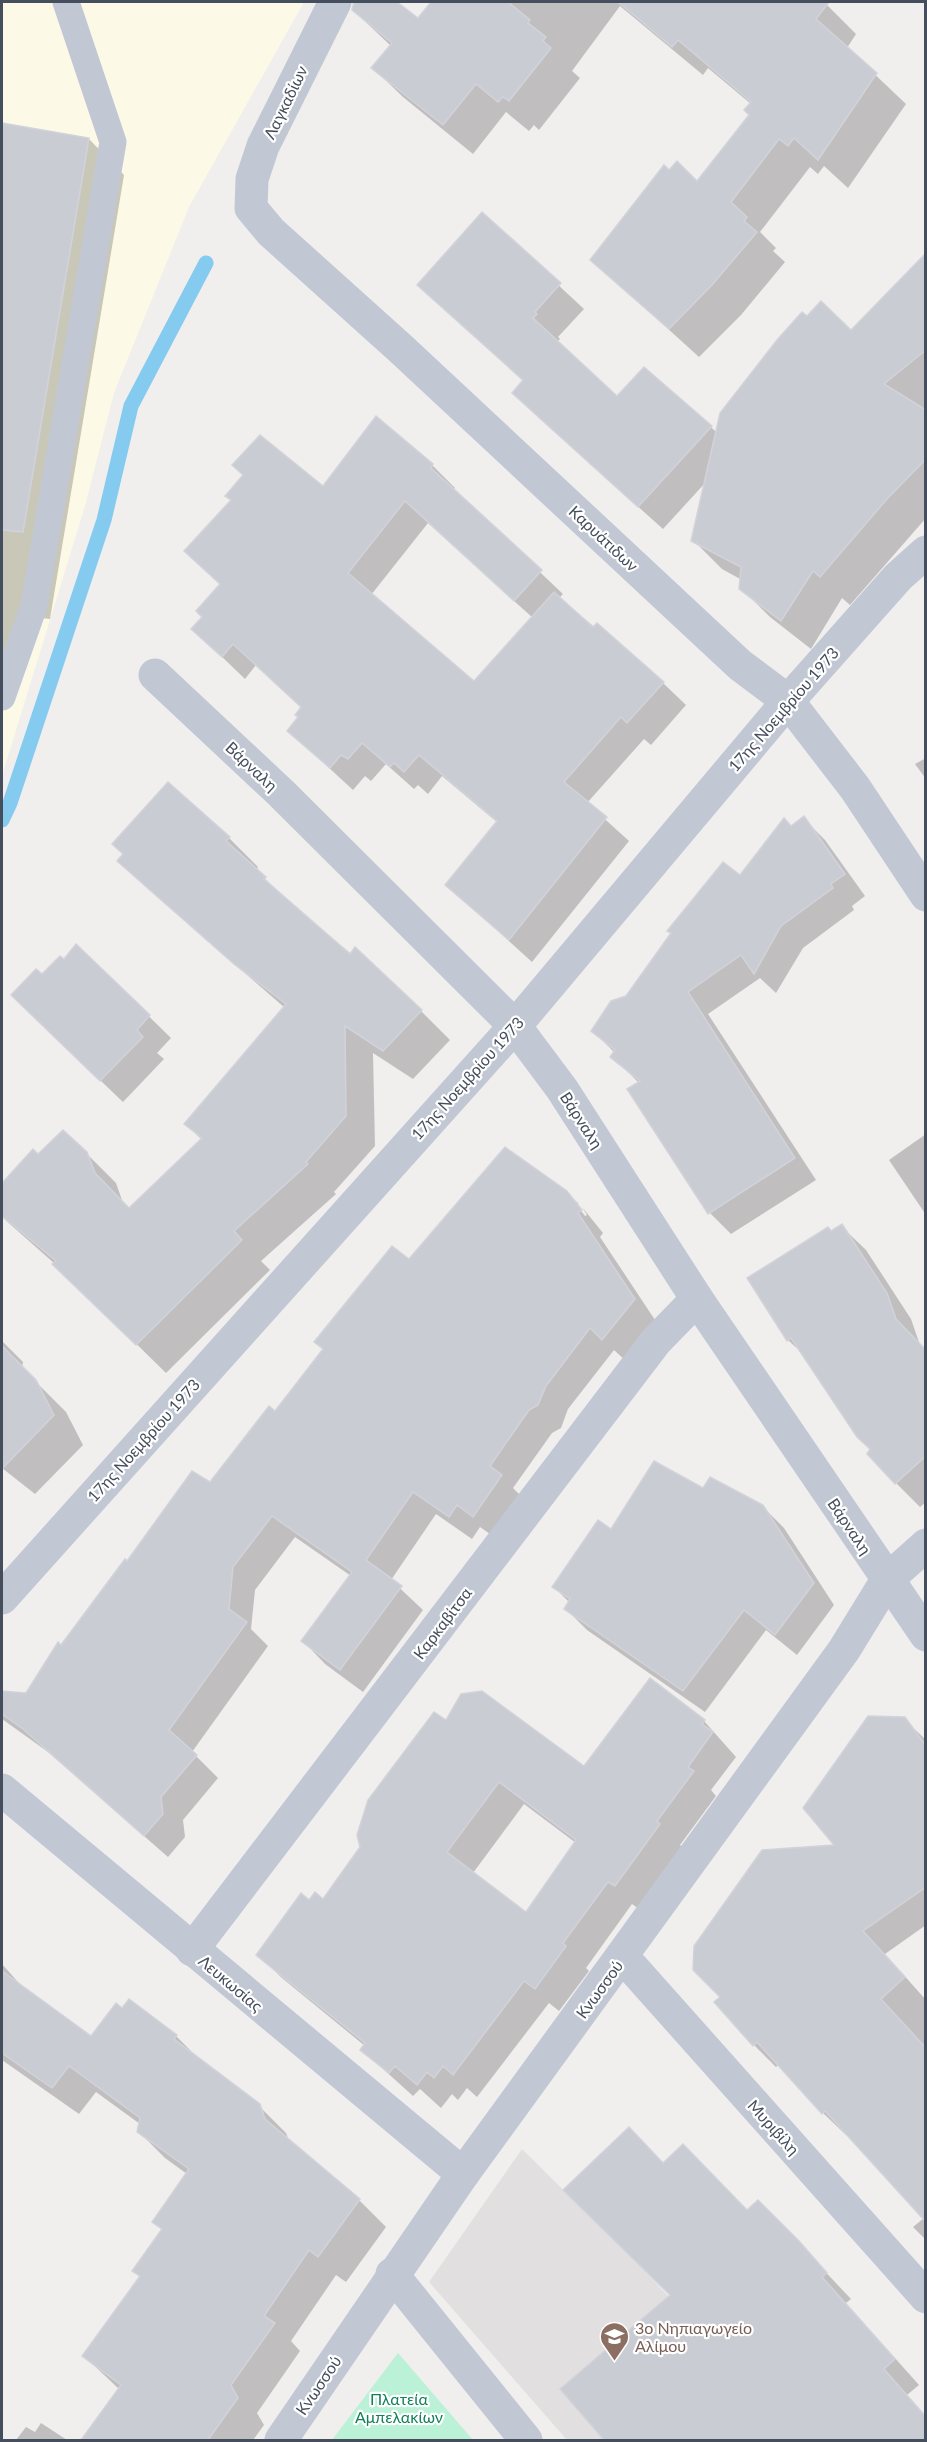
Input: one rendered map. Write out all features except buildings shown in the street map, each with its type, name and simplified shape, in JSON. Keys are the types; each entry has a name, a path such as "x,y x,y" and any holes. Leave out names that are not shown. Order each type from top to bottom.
{"street":[{"name":"Λαγκαδίων","path":"251,208 252,179 263,146 335,2"},
{"name":"Καρυάτιδων","path":"251,208 272,232 740,665 788,701 855,788 926,895"},
{"name":"17ης Νοεμβρίου 1973","path":"2,1598 515,1026 788,701 898,577 926,552"},
{"name":"Βάρναλη","path":"155,675 281,793 515,1026 562,1089 697,1299 926,1635"},
{"name":"Καρκαβίτσα","path":"192,1950 656,1341 697,1299"},
{"name":"Κνωσσού","path":"281,2440 392,2274 463,2174 624,1957 844,1650 887,1580 926,1545"},
{"name":"Λευκωσίας","path":"2,1790 463,2174"},
{"name":"Μυριβίλη","path":"624,1957 926,2297"},
{"path":"392,2274 526,2440"}],"lane":[{"path":"2,697 34,606 113,142 66,2"}],"shaded area":[{"path":"2,2 304,2 189,207 114,393 85,506 2,776"},
{"name":"3ο Νηπιαγωγείο Αλίμου","path":"522,2149 640,2266 804,2440 567,2440 429,2282"}],"green space":[{"name":"Πλατεία Αμπελακίων","path":"398,2353 473,2440 332,2440"}],"waterway":[{"path":"2,820 10,803 104,520 131,406 206,263"}],"place":[{"name":"3ο Νηπιαγωγείο Αλίμου","path":"614,2362"}]}
